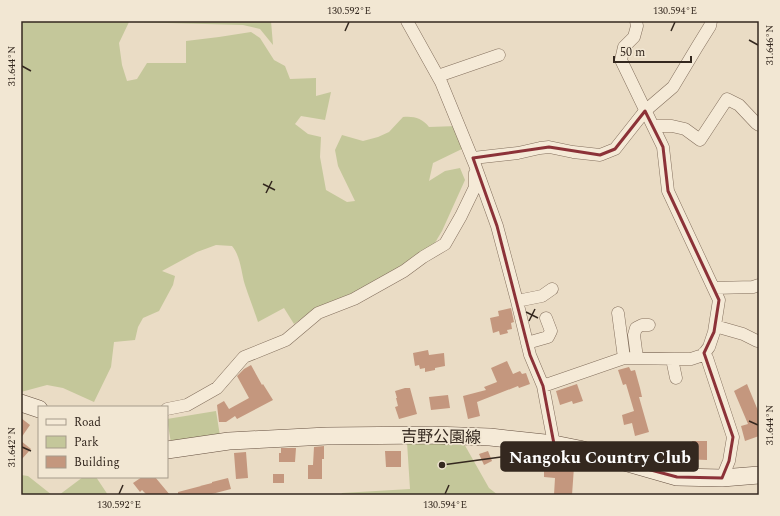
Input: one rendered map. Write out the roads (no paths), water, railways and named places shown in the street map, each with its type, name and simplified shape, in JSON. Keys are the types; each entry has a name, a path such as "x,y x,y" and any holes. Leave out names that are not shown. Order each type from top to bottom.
{"main road":[{"path":"21,403 38,409"},
{"name":"吉野公園線","path":"168,450 229,441 327,436 432,435 490,437 554,444 579,449 678,477 722,478 759,475"}],"street":[{"path":"407,21 442,82 474,162 497,226 530,355 543,386 554,444"},
{"path":"543,386 624,358 691,359 703,355 709,347 714,332 719,300 668,191 663,147 621,60 624,47 634,37 637,26 636,21"},
{"path":"474,162 550,147 573,152 600,155 614,149 645,110 673,86 710,26 711,21"},
{"path":"438,76 499,55"},
{"path":"653,126 672,126 685,129 700,140 727,99 739,105 759,125"},
{"path":"168,409 187,405 217,388 244,357 286,340 318,313 360,296 404,272 423,257 445,244 475,187 474,162"},
{"path":"714,288 753,287 759,285"},
{"path":"517,301 542,296 552,290"},
{"path":"618,313 624,358"},
{"path":"527,343 548,337 551,331 546,318"},
{"path":"637,358 634,335 636,328 642,325 649,325"},
{"path":"715,326 743,334 757,341"},
{"path":"704,353 708,358 733,436 730,462 722,478"},
{"path":"672,359 676,378"}],"place":[{"name":"Nangoku Country Club","path":"442,465"}]}
